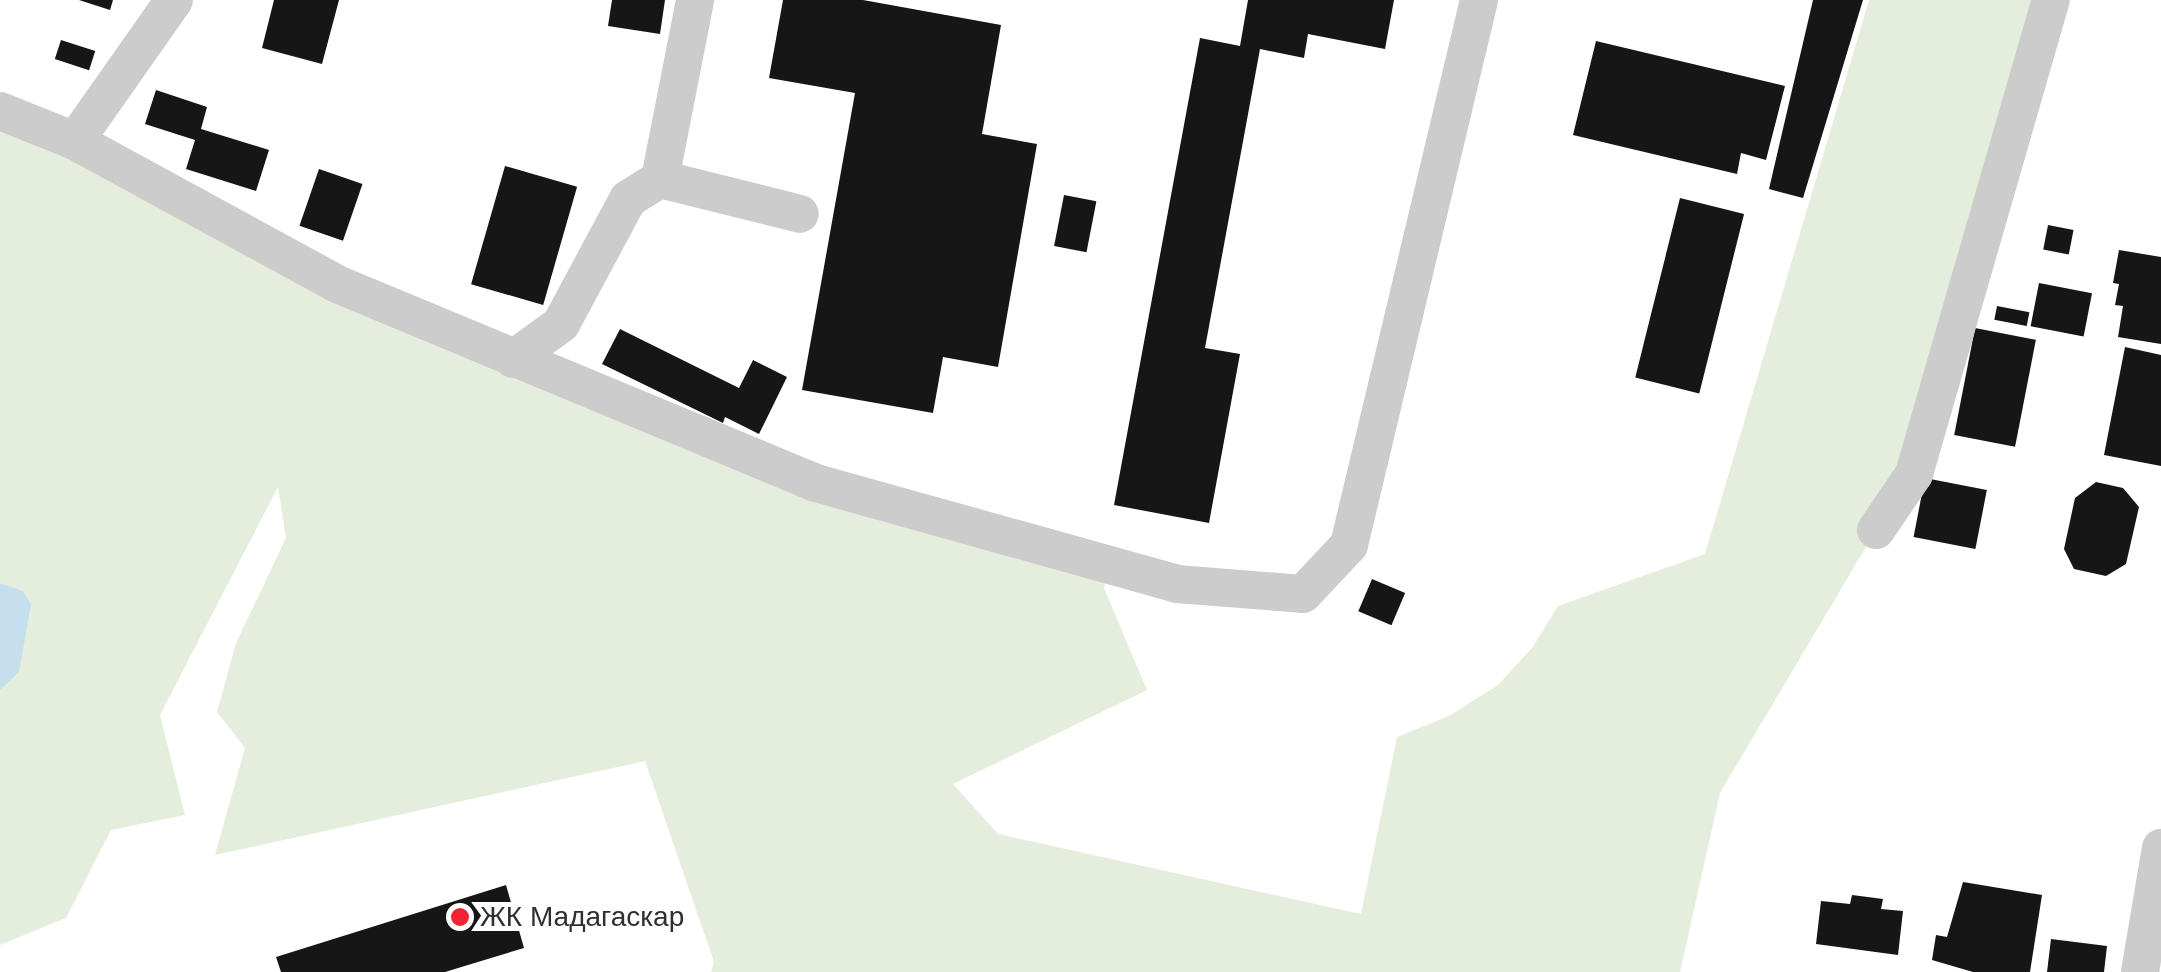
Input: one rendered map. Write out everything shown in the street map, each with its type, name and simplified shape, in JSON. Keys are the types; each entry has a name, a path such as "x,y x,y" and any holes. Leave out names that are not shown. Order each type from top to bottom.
{"street":[{"path":"75,141 174,0"},
{"path":"660,179 695,0"},
{"path":"0,110 75,141 337,284 816,484 1177,584 1303,594 1349,544 1479,0"},
{"path":"1876,530 1914,474 2051,0"},
{"path":"512,359 561,324 628,199 660,179 800,214"},
{"path":"2140,972 2161,848"}],"green space":[{"path":"1869,0 2051,0 1876,530 1720,793 1680,972 711,972 714,962 645,761 215,855 245,748 217,712 236,643 286,538 278,487 160,715 185,815 111,830 66,918 0,945 0,690 23,591 0,583 0,111 513,359 1109,565 1104,588 1147,690 953,784 998,834 1361,914 1397,737 1449,716 1498,685 1532,648 1558,606 1705,554"}],"water":[{"path":"0,583 23,591 31,604 19,672 0,690"}],"building":[{"path":"79,0 113,0 110,10"},
{"path":"274,0 339,0 322,64 262,48"},
{"path":"612,0 665,0 660,34 608,26"},
{"path":"783,0 863,0 1001,25 982,134 1037,144 998,367 943,357 933,413 802,390 855,93 769,78"},
{"path":"1248,0 1394,0 1385,49 1308,34 1304,58 1260,49 1205,348 1240,354 1209,523 1114,505 1200,38 1240,46"},
{"path":"1813,0 1863,0 1803,198 1769,189"},
{"path":"61,40 95,51 89,70 55,59"},
{"path":"1596,41 1785,86 1766,160 1741,153 1737,174 1573,135"},
{"path":"156,90 207,107 201,129 269,150 256,191 186,169 195,140 145,124"},
{"path":"505,166 577,187 543,305 471,284"},
{"path":"319,169 362,184 343,241 299,226"},
{"path":"1064,195 1096,201 1086,252 1054,246"},
{"path":"1680,198 1744,214 1699,393 1635,378"},
{"path":"2048,225 2074,230 2069,255 2043,250"},
{"path":"2119,250 2161,257 2161,344 2118,337 2123,306 2115,305 2119,284 2113,283"},
{"path":"2039,283 2092,293 2084,336 2031,326"},
{"path":"1997,306 2029,312 2027,326 1994,320"},
{"path":"1975,328 2036,340 2015,447 1954,435"},
{"path":"620,329 739,388 753,360 787,377 759,434 725,417 723,423 602,364"},
{"path":"2125,347 2161,355 2161,466 2104,455"},
{"path":"1925,478 1987,490 1975,549 1914,537"},
{"path":"2096,482 2123,488 2139,507 2126,564 2106,576 2074,569 2064,549 2075,498"},
{"path":"1372,579 1405,593 1391,625 1358,611"},
{"path":"1963,882 2042,895 2030,972 1973,972 1932,960 1936,935 1947,937"},
{"name":"ЖК Мадагаскар","path":"506,885 524,948 445,972 281,972 276,957"},
{"path":"1852,895 1883,899 1881,909 1903,911 1898,955 1816,944 1821,901 1850,904"},
{"path":"2051,939 2107,946 2104,972 2047,972"}],"place":[{"name":"ЖК Мадагаскар","path":"460,917"}]}
